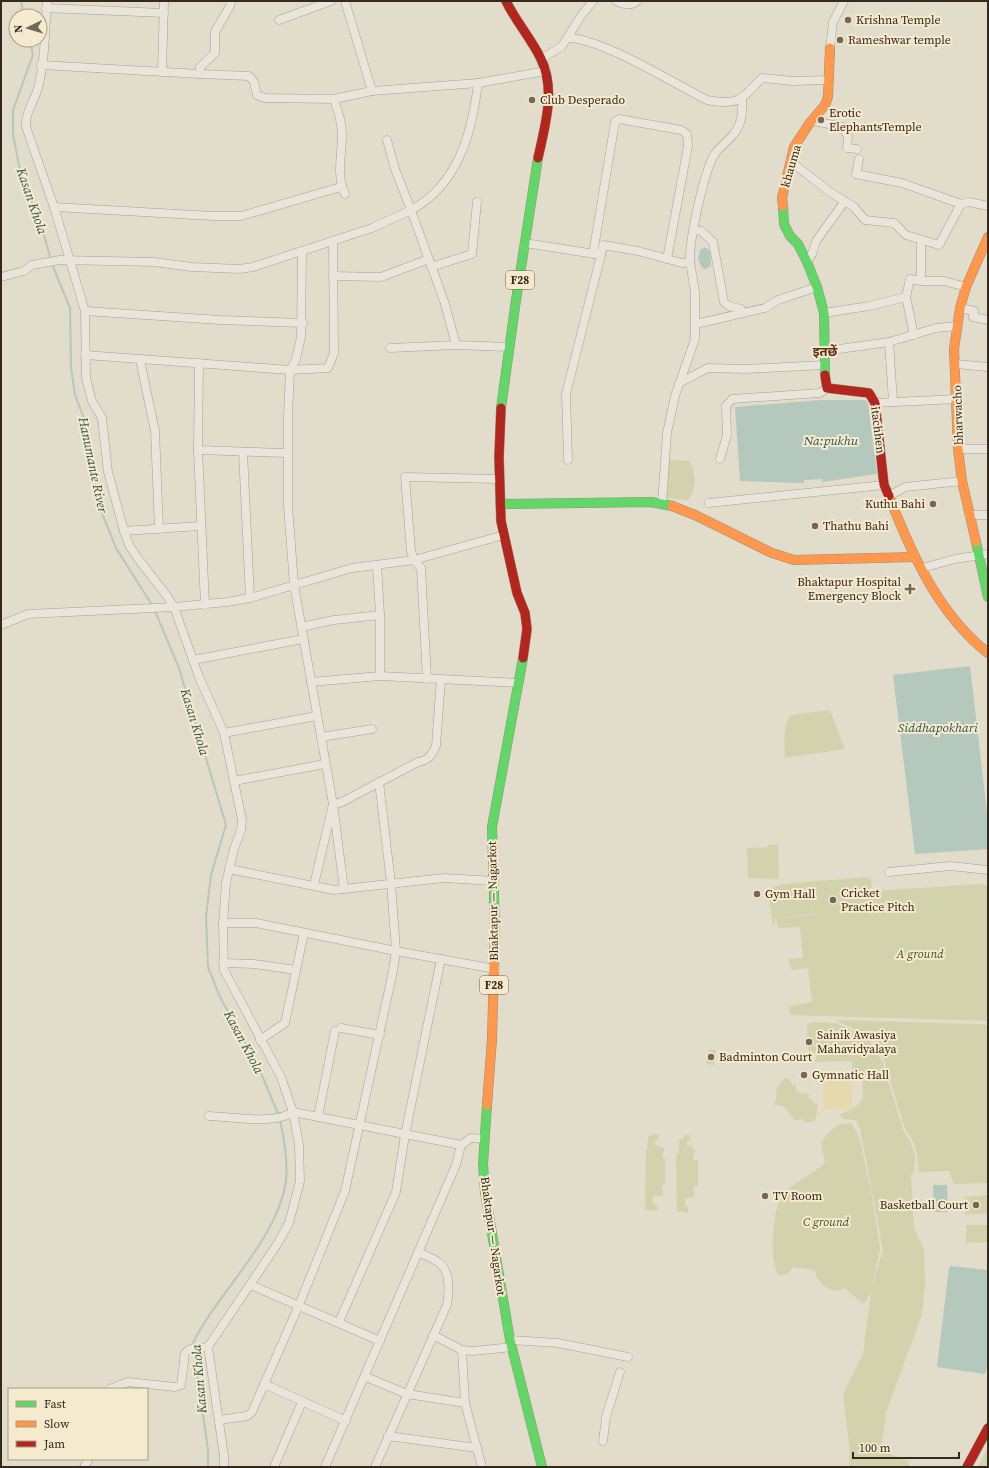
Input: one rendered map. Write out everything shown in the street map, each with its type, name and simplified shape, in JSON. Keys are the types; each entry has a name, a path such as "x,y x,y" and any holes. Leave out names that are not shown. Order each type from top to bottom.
{"main road":[{"name":"F28","path":"500,504 500,418 534,181 548,110 548,80 543,58 516,21 506,1"},
{"name":"khauma","path":"807,262 798,244 790,236 784,224 782,198 794,147 809,124 814,121 825,105 828,97 830,48"},
{"name":"bharwacho","path":"988,237 966,287 960,308 954,348 958,399 958,450 962,482 977,556 988,597"},
{"path":"807,262 817,287 824,314 824,376 827,388"},
{"name":"itachhen","path":"827,388 869,393 875,403 884,485 908,545 952,619 971,640 988,654"},
{"path":"500,504 600,502 662,504 695,515 772,553 794,560 915,557"},
{"name":"Bhaktapur — Nagarkot","path":"500,504 509,562 527,623 519,683 492,827 495,968 492,1039 484,1139 485,1192 511,1344 542,1467"},
{"path":"967,1467 988,1428"}],"street":[{"path":"162,72 164,1"},
{"path":"200,74 200,67 215,53 215,32 230,6 231,1"},
{"path":"279,20 331,1"},
{"path":"344,1 372,91"},
{"path":"543,58 562,46 581,16 593,1"},
{"path":"616,1 627,5 637,1"},
{"path":"830,48 833,22 844,1"},
{"path":"113,1388 128,1382 175,1387 181,1385 185,1353 190,1349 208,1347 251,1285 289,1223 300,1181 299,1145 280,1077 229,981 223,963 223,923 226,883 241,830 242,820 224,733 193,660 174,607 129,545 124,531 108,472 102,418 92,401 86,378 85,311 54,207 26,127 26,117 37,89 42,65 47,4 164,13"},
{"path":"568,38 580,39 600,45 707,100 725,103 742,99 762,78 793,81 829,80"},
{"path":"42,65 248,76 254,82 257,95 265,98 334,99 372,91 478,83 546,71"},
{"path":"1,277 24,271 32,265 60,260 154,262 192,267 239,269 253,267 372,228 422,204 435,193 445,181 456,164 469,131 478,83"},
{"path":"54,207 213,216 241,216 343,191 341,122 334,99"},
{"path":"662,504 667,433 680,383 693,346 696,324 694,281 690,262 694,230 709,168 714,156 721,146 733,136 743,116 742,99"},
{"path":"593,254 615,122 619,119 681,130 687,134 688,146 667,259"},
{"path":"814,121 843,127 848,137 847,148 857,149"},
{"path":"387,140 395,169 445,304 456,345"},
{"path":"858,159 856,174 902,183 960,204 969,202 988,206"},
{"path":"790,161 816,182 854,207 865,220 894,223 906,235 939,245 960,204"},
{"path":"807,262 812,254 816,241 845,201"},
{"path":"333,276 381,277 430,263 472,254 476,202"},
{"path":"694,230 701,231 713,242 724,302 729,306 741,309 743,313"},
{"path":"921,240 921,282"},
{"path":"85,355 290,370 328,368 334,353 333,241"},
{"path":"525,243 601,255"},
{"path":"568,460 566,394 603,245 638,250 682,263 690,262"},
{"path":"302,251 303,323 296,359 290,370 287,453 288,506 294,585 310,682 321,737 344,889"},
{"path":"914,335 906,297 910,279 921,282 944,281 966,287"},
{"path":"696,324 765,308 778,300 817,287"},
{"path":"824,314 906,297"},
{"path":"960,308 974,311 972,317 988,320"},
{"path":"85,311 220,320 303,323"},
{"path":"825,351 889,342 936,328 958,326"},
{"path":"889,342 893,401"},
{"path":"390,348 456,345 509,347"},
{"path":"140,360 155,431 159,529"},
{"path":"199,363 198,450 200,526 205,604"},
{"path":"956,364 988,367"},
{"path":"680,383 708,368 746,369 825,365"},
{"path":"720,459 727,435 726,406 732,399 820,393 827,388"},
{"path":"875,403 958,399"},
{"path":"958,450 988,449"},
{"path":"198,450 287,453"},
{"path":"243,452 250,598"},
{"path":"427,679 421,568 414,560 411,551 405,477 499,479"},
{"path":"889,496 905,487 962,482"},
{"path":"709,503 884,485"},
{"path":"969,515 988,515"},
{"path":"124,531 200,526"},
{"path":"1,624 28,614 174,607 250,598 352,568 414,560 504,534"},
{"path":"922,568 955,559 988,554"},
{"path":"377,565 380,615 380,676"},
{"path":"301,628 334,620 380,615"},
{"path":"193,660 303,639"},
{"path":"310,682 380,676 519,683"},
{"path":"332,804 340,803 418,762 427,760 431,756 436,746 441,679"},
{"path":"224,733 317,716"},
{"path":"321,737 372,729"},
{"path":"234,780 325,764"},
{"path":"219,1420 250,1414 299,1305 345,1191 380,1035 396,951 379,782"},
{"path":"314,885 332,804"},
{"path":"889,872 950,866 988,870"},
{"path":"229,869 334,890 444,878 494,881"},
{"path":"223,923 256,923 396,951 495,968"},
{"path":"260,1040 285,1023 304,933"},
{"path":"339,1322 396,1192 405,1135 441,959"},
{"path":"223,963 254,964 296,970"},
{"path":"318,1116 338,1030 380,1035"},
{"path":"209,1116 275,1119 290,1115 318,1116 361,1124 405,1135 461,1145"},
{"path":"325,1467 366,1377 380,1341 456,1166 461,1145 471,1138 484,1139"},
{"path":"375,1467 447,1305 448,1284 440,1262 418,1252"},
{"path":"251,1285 380,1341"},
{"path":"434,1335 462,1350 473,1351 511,1344 558,1343 628,1357"},
{"path":"208,1347 224,1456 224,1467"},
{"path":"462,1350 465,1403 482,1467"},
{"path":"603,1440 606,1416 620,1372"},
{"path":"366,1377 408,1394 465,1403"},
{"path":"264,1384 346,1421"},
{"path":"274,1467 302,1402"},
{"path":"388,1436 477,1448"}],"green space":[{"path":"668,460 689,461 691,465 694,475 694,486 688,500 666,498"},
{"path":"830,710 845,749 785,758 785,730 788,719 791,715"},
{"path":"768,845 778,845 779,879 748,878 747,848 768,847"},
{"name":"A ground","path":"866,877 869,878 872,883 870,891 983,884 988,887 988,1021 790,1015 789,1006 812,1002 808,968 792,970 788,959 803,958 800,927 778,928 776,918 813,915 811,898 812,914 775,918 775,924 773,924 768,891 771,888 783,884"},
{"path":"835,1020 984,1024 987,1026 988,1183 954,1184 949,1171 918,1172 916,1149 912,1139 905,1129 883,1057 876,1043 856,1030"},
{"name":"C ground","path":"813,1022 836,1023 868,1038 882,1061 903,1130 910,1141 915,1155 914,1172 911,1175 914,1228 924,1250 925,1283 922,1315 886,1412 881,1450 910,1462 908,1467 849,1467 850,1452 843,1394 863,1354 871,1291 866,1302 862,1303 845,1288 836,1291 825,1287 819,1281 815,1270 792,1267 788,1274 780,1276 776,1271 774,1262 773,1239 775,1216 780,1200 795,1184 825,1163 821,1143 830,1131 838,1125 847,1123 852,1124 859,1137 871,1191 880,1249 872,1286 883,1250 860,1128 856,1120 843,1119 840,1114 852,1110 863,1099 862,1075 852,1074 852,1061 815,1062 817,1054 808,1051 807,1024"},
{"name":"Badminton Court","path":"709,1049 716,1050 713,1065 706,1064"},
{"path":"785,1078 790,1079 791,1083 796,1086 796,1092 809,1094 808,1098 818,1105 815,1121 807,1123 802,1119 796,1121 783,1106 775,1105 777,1088"},
{"path":"651,1134 659,1134 658,1140 655,1140 655,1145 664,1148 662,1158 665,1158 665,1184 662,1185 663,1196 653,1196 653,1204 657,1204 657,1211 645,1210 646,1150 648,1136 651,1136"},
{"path":"684,1135 690,1135 691,1141 687,1141 687,1146 692,1146 692,1149 695,1149 693,1160 698,1160 698,1186 693,1187 694,1197 685,1198 685,1207 688,1207 688,1213 677,1211 676,1156 679,1151 679,1139 684,1139"},
{"name":"Basketball Court","path":"988,1195 988,1213 965,1215 964,1197"},
{"name":"Basketball Court","path":"966,1225 988,1225 988,1242 966,1243"},
{"path":"988,1447 988,1467 978,1467"}],"sand":[{"path":"824,1074 853,1075 852,1110 823,1109"}],"water":[{"path":"705,247 710,251 711,266 705,269 702,268 698,259 700,250"},
{"name":"Na:pukhu","path":"820,400 865,400 868,403 877,474 822,482 822,479 804,480 804,483 740,481 735,407"},
{"name":"Siddhapokhari","path":"970,666 988,821 988,849 915,854 893,675"},
{"path":"933,1185 947,1185 948,1212 934,1212"},
{"path":"951,1266 988,1270 988,1361 986,1372 984,1374 937,1367 949,1268"}],"waterway":[{"name":"Kasan Khola","path":"21,1 22,8"},
{"name":"Kasan Khola","path":"32,48 33,55 13,110 13,135 21,175 42,228 51,260"},
{"name":"Hanumante River","path":"52,264 70,308 71,368 75,395 87,426 92,466 100,508 116,548 152,605"},
{"name":"Kasan Khola","path":"155,611 179,668 226,825 211,875 206,917 208,967 220,997 258,1066 279,1116"},
{"name":"Kasan Khola","path":"193,1347 193,1343 204,1323 259,1245 271,1224 280,1203 286,1181 286,1159 280,1120"},
{"name":"Kasan Khola","path":"194,1351 208,1450 208,1467"}],"traffic: fast":[{"path":"501,408 538,158"},
{"path":"783,206 784,224 790,236 798,244 807,262 817,287 824,313 825,375"},
{"path":"500,504 651,502 672,506"},
{"path":"976,542 988,597"},
{"path":"495,930 492,827 523,658"},
{"path":"487,1105 483,1164 485,1192 510,1340 542,1467"}],"traffic: slow":[{"path":"783,206 782,198 794,147 809,124 825,105 828,97 830,48"},
{"path":"976,542 962,481 958,449 954,349 960,308 966,287 988,237"},
{"path":"889,496 907,539 928,582 955,620 971,638 988,653"},
{"path":"672,506 695,515 772,553 794,560 915,557"},
{"path":"487,1105 492,1039 495,930"}],"traffic: jam":[{"path":"506,1 537,51 548,83 548,108 538,158"},
{"path":"825,375 827,388 869,393 875,403 884,485 889,496"},
{"path":"501,408 499,457 501,521 517,593 525,613 527,629 523,658"},
{"path":"967,1467 988,1428"}],"place":[{"name":"Krishna Temple","path":"848,20"},
{"name":"Rameshwar temple","path":"840,40"},
{"name":"Club Desperado","path":"532,100"},
{"name":"Erotic ElephantsTemple","path":"821,120"},
{"name":"Kuthu Bahi","path":"933,504"},
{"name":"Thathu Bahi","path":"815,526"},
{"name":"Bhaktapur Hospital Emergency Block","path":"910,589"},
{"name":"Gym Hall","path":"757,894"},
{"name":"Cricket Practice Pitch","path":"833,900"},
{"name":"Sainik Awasiya Mahavidyalaya","path":"809,1042"},
{"name":"Badminton Court","path":"711,1057"},
{"name":"Gymnatic Hall","path":"804,1075"},
{"name":"TV Room","path":"765,1196"},
{"name":"Basketball Court","path":"976,1205"}],"district":[{"name":"इतछें","path":"825,351"}]}
